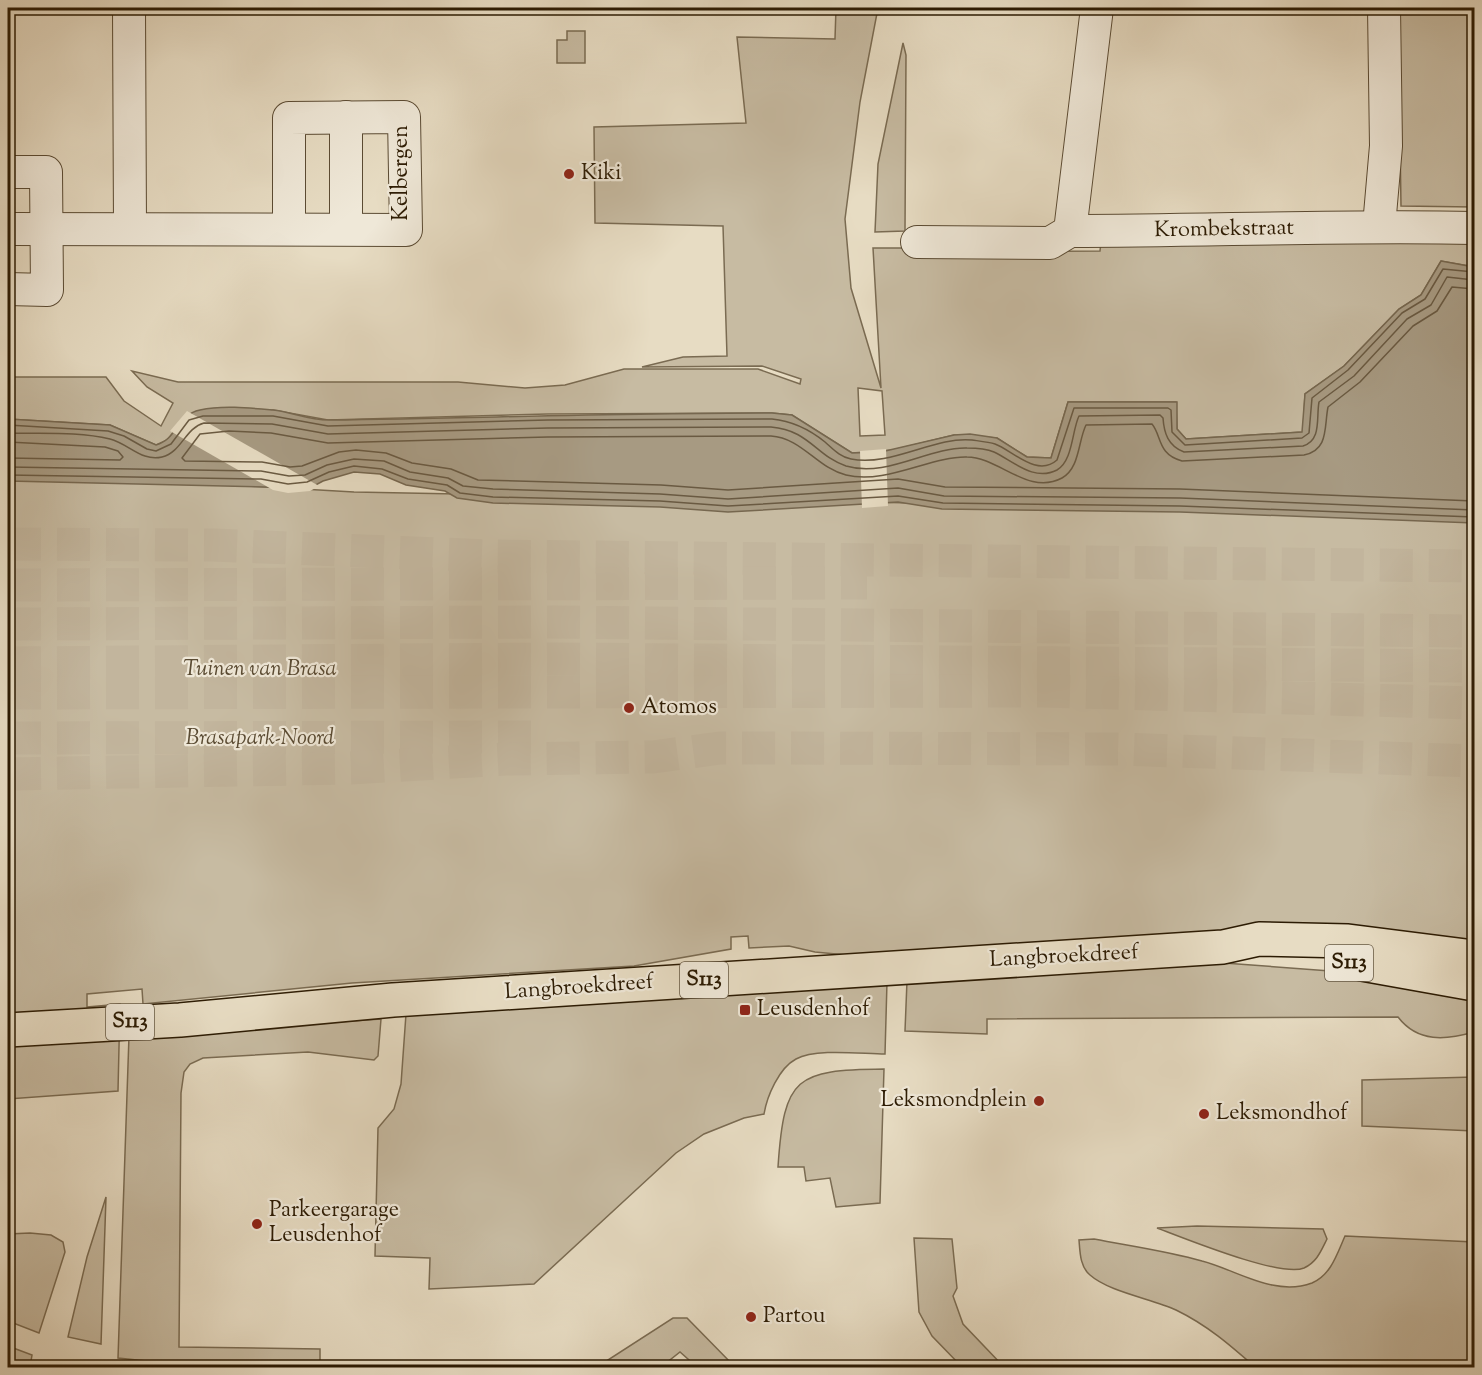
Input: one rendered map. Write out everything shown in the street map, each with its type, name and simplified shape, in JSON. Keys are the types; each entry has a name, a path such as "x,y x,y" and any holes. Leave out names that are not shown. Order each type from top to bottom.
{"main road":[{"name":"Langbroekdreef","path":"8,1030 180,1020 393,1000 1224,947 1259,939 1348,941 1474,957"},
{"name":"Langbroekdreef","path":"1224,947 1258,955 1314,958 1474,984"}],"street":[{"path":"129,8 130,228"},
{"path":"1070,231 1097,8"},
{"path":"1379,226 1386,146 1384,8"},
{"path":"346,117 346,229"},
{"name":"Kelbergen","path":"8,229 406,230 404,117 289,118 289,229"},
{"path":"8,172 46,172 47,229 46,290 8,289"},
{"name":"Krombekstraat","path":"917,242 1050,243 1070,231 1239,231 1379,226 1474,228"}],"green space":[{"path":"836,8 878,8 860,102 845,219 851,288 881,388 873,248 914,248 914,252 1100,251 1101,242 1474,240 1474,267 1441,261 1421,295 1399,309 1344,366 1305,394 1303,432 1186,439 1177,429 1176,402 1068,402 1051,458 1027,457 997,438 954,435 893,450 852,453 792,415 772,413 548,414 328,420 273,410 202,410 176,429 167,440 156,445 110,425 8,419 8,377 106,377 124,401 161,426 173,403 147,387 132,371 178,382 458,382 525,388 565,385 624,369 758,369 800,384 801,379 762,366 642,367 683,357 727,356 723,226 595,223 594,127 746,123 737,37 835,39","holes":["858,388 882,391 885,435 860,436"]},
{"path":"1398,8 1474,8 1474,207 1401,206"},
{"path":"567,31 585,31 585,63 557,63 557,40 567,40"},
{"path":"903,43 906,55 905,231 875,232 878,164"},
{"name":"Brasapark-Noord","path":"126,479 354,492 1474,514 1474,948 857,956 815,952 789,946 749,948 748,936 731,937 731,949 634,966 352,983 143,1004 142,989 87,994 87,1007 120,1004 118,1091 8,1099 8,480"},
{"path":"1224,963 1357,973 1474,996 1474,1032 1453,1037 1433,1037 1414,1031 1398,1017 987,1019 987,1034 905,1031 907,981"},
{"path":"887,982 885,1054 827,1053 796,1059 779,1076 764,1114 744,1118 704,1134 676,1153 534,1284 429,1289 430,1258 375,1256 378,1128 394,1109 401,1084 406,1014"},
{"path":"381,1019 378,1056 374,1060 308,1052 203,1058 190,1064 184,1072 181,1093 179,1347 320,1349 320,1367 213,1368 118,1358 129,1036"},
{"path":"884,1069 880,1203 836,1207 830,1178 806,1181 804,1167 778,1167 785,1113 791,1096 800,1084 813,1076 831,1072"},
{"path":"1474,1077 1474,1131 1362,1126 1362,1080"},
{"path":"106,1197 101,1344 68,1337 87,1257"},
{"path":"1197,1226 1323,1229 1327,1239 1312,1263 1304,1268 1292,1270 1232,1256 1157,1228"},
{"path":"8,1234 51,1235 63,1242 65,1252 39,1333 8,1321"},
{"path":"1345,1236 1474,1242 1474,1367 1255,1367 1198,1322 1176,1310 1119,1291 1098,1281 1084,1268 1079,1240 1094,1239 1175,1254 1215,1265 1256,1281 1284,1287 1312,1283 1324,1275 1333,1263"},
{"path":"914,1238 952,1239 957,1288 953,1296 963,1324 1004,1367 962,1367 932,1336 919,1312"},
{"path":"673,1318 687,1318 735,1367 697,1367 680,1352 661,1367 597,1367"},
{"path":"8,1346 32,1355 30,1367 8,1367"}],"water":[{"path":"1441,261 1474,267 1474,523 1180,512 942,509 898,502 728,512 660,507 493,503 457,498 445,491 406,485 380,474 354,472 323,481 310,488 8,481 8,419 110,425 156,445 169,438 181,422 192,413 200,410 237,407 273,410 324,420 772,413 792,415 852,453 881,452 954,435 970,434 997,438 1027,457 1051,458 1068,402 1177,402 1177,429 1186,439 1302,432 1305,394 1344,366 1399,309 1421,295"}],"pier":[{"path":"187,411 319,486 310,491 288,493 273,490 170,431"},
{"path":"886,449 888,506 862,508 860,451"}],"tunnel":[{"path":"8,544 213,545 491,556 1474,566"},
{"path":"8,585 867,583"},
{"path":"8,624 549,622 1474,631"},
{"path":"8,663 551,659 1474,666"},
{"path":"8,693 1044,691 1474,703"},
{"path":"8,738 534,737"},
{"path":"8,774 351,768 506,759 653,757 720,748 1118,749 1474,761"}],"place":[{"name":"Kiki","path":"569,174"},
{"name":"Atomos","path":"629,708"},
{"name":"Leusdenhof","path":"745,1010"},
{"name":"Leksmondplein","path":"1039,1101"},
{"name":"Leksmondhof","path":"1204,1114"},
{"name":"Parkeergarage Leusdenhof","path":"257,1224"},
{"name":"Partou","path":"751,1317"}],"park label":[{"name":"Tuinen van Brasa","path":"260,670"}]}
